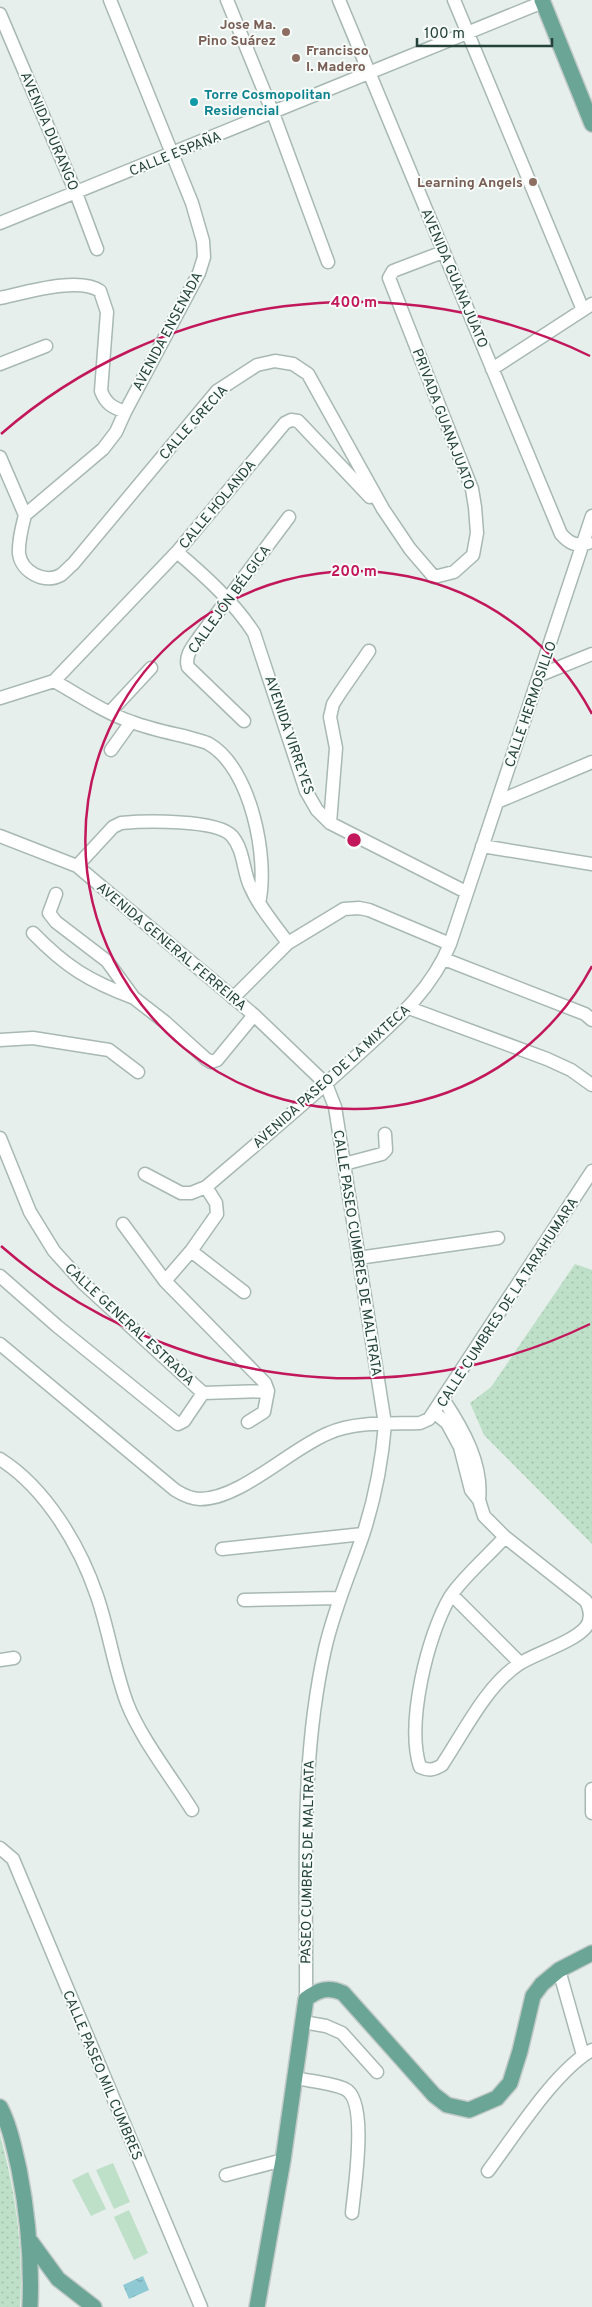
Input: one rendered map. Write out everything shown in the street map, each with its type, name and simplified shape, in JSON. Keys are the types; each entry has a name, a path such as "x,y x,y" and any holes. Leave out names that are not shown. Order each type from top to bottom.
{"main road":[{"path":"543,1 592,124"},
{"path":"306,1999 318,1990 334,1988 343,1993 434,2095 447,2105 469,2110 497,2098 510,2083 533,1996 542,1984 559,1970 592,1953"},
{"name":"PASEO CUMBRES DE MALTRATA","path":"256,2307 283,2160 306,1999"},
{"path":"0,2107 5,2116 15,2150 30,2241 30,2307"},
{"path":"30,2241 58,2279 94,2307"}],"street":[{"name":"AVENIDA ENSENADA","path":"25,515 103,449 116,432 124,412 199,273 204,257 203,241 173,154 110,0"},
{"path":"226,0 273,113 328,262"},
{"name":"AVENIDA GUANAJUATO","path":"338,0 561,534 571,544 587,543"},
{"path":"454,0 587,307 492,369"},
{"name":"CALLE ESPAÑA","path":"0,223 369,74 543,1"},
{"name":"AVENIDA DURANGO","path":"0,14 76,193 97,249"},
{"name":"PRIVADA GUANAJUATO","path":"383,509 410,549 434,577 454,572 473,555 477,533 472,489 389,278 393,271 444,252"},
{"path":"0,298 47,288 86,285 100,291 105,301 107,312 101,391 105,400 111,406 124,412"},
{"path":"0,364 46,346"},
{"name":"CALLE GRECIA","path":"25,515 19,547 20,557 26,570 35,576 50,578 61,575 217,391 257,364 275,361 293,364 308,374 383,509"},
{"name":"CALLE HOLANDA","path":"54,682 177,552 285,423 291,420 298,421 383,509"},
{"path":"2,465 25,515"},
{"name":"CALLE HERMOSILLO","path":"466,892 587,543 592,516"},
{"name":"CALLEJÓN BÉLGICA","path":"244,722 188,667 186,662 188,654 289,517"},
{"name":"AVENIDA VIRREYES","path":"177,552 209,579 245,619 254,633 306,791 316,810 330,823 466,892"},
{"path":"330,823 336,748 330,717 340,693 369,651"},
{"path":"540,676 592,654"},
{"path":"111,711 151,668"},
{"path":"0,698 54,682 131,722 208,743 222,755 239,780 259,831 262,888 259,903"},
{"path":"111,750 131,722"},
{"path":"497,802 592,762"},
{"path":"77,866 113,826 121,823 199,824 227,832 238,845 249,886 288,943"},
{"name":"AVENIDA GENERAL FERREIRA","path":"0,836 77,866 254,1015 326,1084"},
{"path":"482,846 592,864"},
{"name":"AVENIDA PASEO DE LA MIXTECA","path":"145,1174 181,1193 191,1193 206,1187 326,1084 409,1008 425,989 444,959 466,892"},
{"path":"56,894 49,912 56,922 106,961 134,998 165,1022 206,1059 211,1062 217,1060 254,1015"},
{"path":"233,998 288,943 344,909 359,908 369,910 450,944"},
{"path":"33,933 58,958 78,972 102,986 134,998"},
{"path":"444,959 590,1014"},
{"path":"409,1008 547,1059 587,1081"},
{"path":"0,1040 33,1038 109,1050 138,1072"},
{"name":"CALLE PASEO CUMBRES DE MALTRATA","path":"326,1084 335,1107 385,1424"},
{"path":"344,1164 382,1154 386,1150 385,1134"},
{"name":"CALLE GENERAL ESTRADA","path":"0,1138 30,1212 54,1251 83,1283 203,1393 268,1389"},
{"name":"CALLE CUMBRES DE LA TARAHUMARA","path":"0,1344 175,1490 186,1497 201,1499 216,1496 234,1489 328,1433 342,1428 420,1423 429,1419 435,1413 592,1171"},
{"path":"165,1281 191,1251 217,1214 216,1203 206,1187"},
{"path":"123,1224 165,1281 268,1389 264,1412 248,1422"},
{"path":"358,1258 498,1238"},
{"path":"191,1251 244,1292"},
{"path":"0,1276 57,1326 178,1424 184,1421 203,1393"},
{"path":"443,1399 469,1442 480,1486 478,1500"},
{"path":"435,1413 447,1423 460,1447 471,1490 478,1500 484,1516 504,1537 586,1601 590,1614 586,1627 558,1646 520,1663 499,1680 442,1765 434,1770 420,1767 415,1751 417,1704 437,1623 452,1595 504,1537"},
{"name":"PASEO CUMBRES DE MALTRATA","path":"306,1999 307,1793 310,1732 325,1649 338,1598 363,1534 381,1466 385,1424"},
{"path":"0,1459 39,1494 60,1518 98,1597 118,1677 128,1704 192,1810"},
{"path":"222,1549 363,1534"},
{"path":"452,1595 520,1663"},
{"path":"244,1600 338,1598"},
{"path":"0,1660 14,1658"},
{"path":"592,1789 592,1813"},
{"name":"CALLE PASEO MIL CUMBRES","path":"0,1848 13,1860 201,2307"},
{"path":"488,2171 561,2075 588,2053 559,1970"},
{"path":"303,2022 326,2026 342,2033 377,2072"},
{"path":"295,2078 345,2089 351,2094 359,2123 352,2213"},
{"path":"226,2175 283,2160"}],"green space":[{"path":"575,1264 592,1270 592,1544 484,1435 470,1403 491,1387"},
{"path":"0,2135 10,2177 17,2220 21,2263 20,2307 0,2307"},
{"path":"113,2163 130,2202 114,2209 96,2170"},
{"path":"88,2172 106,2209 91,2216 72,2180"},
{"path":"129,2210 148,2253 134,2260 114,2217"}],"water":[{"path":"143,2276 149,2290 129,2299 123,2285"}],"place":[{"name":"Jose Ma. Pino Suárez","path":"286,32"},
{"name":"Francisco I. Madero","path":"296,58"},
{"name":"Torre Cosmopolitan Residencial","path":"194,102"},
{"name":"Learning Angels","path":"533,182"}]}
